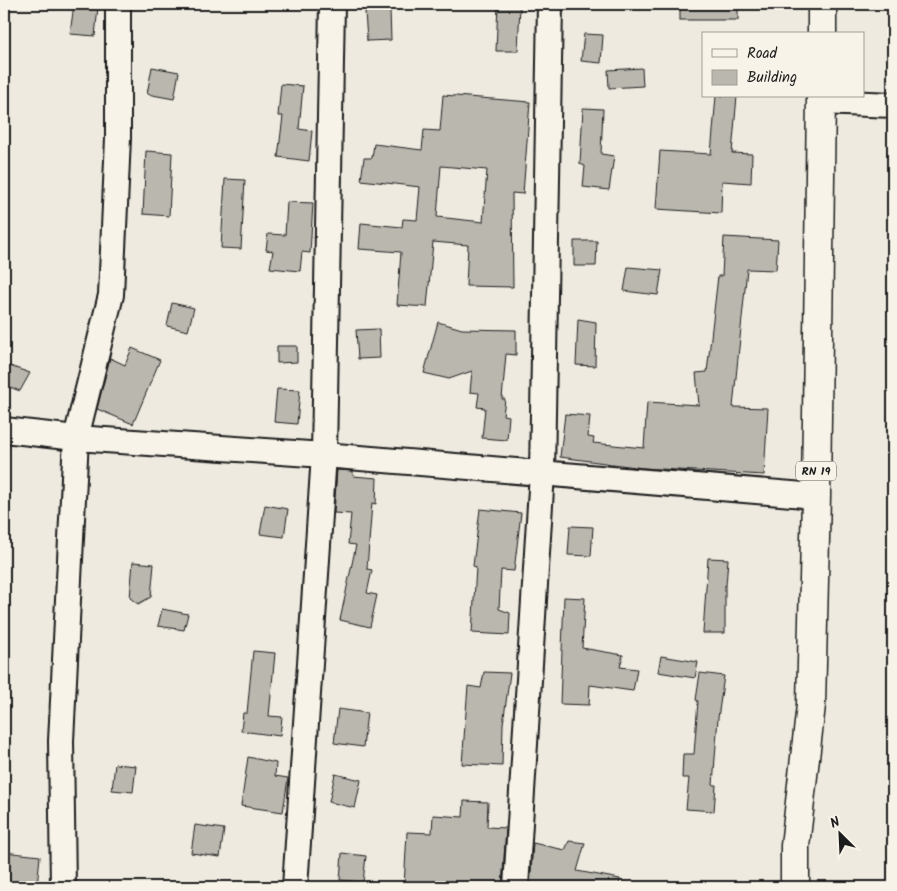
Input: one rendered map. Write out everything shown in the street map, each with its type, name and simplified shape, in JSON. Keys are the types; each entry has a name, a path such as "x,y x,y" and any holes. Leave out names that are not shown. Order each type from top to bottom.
{"main road":[{"path":"822,4 822,32"},
{"name":"RN 19","path":"795,887 794,846 811,705 816,496 821,99"},
{"name":"RN 19","path":"794,846 802,887"}],"street":[{"path":"63,887 61,741 76,438 111,295 118,138 118,4"},
{"path":"295,887 324,455 332,4"},
{"path":"516,887 542,473 550,4"},
{"path":"821,99 893,105"},
{"path":"4,430 76,438 324,455 816,496"}],"building":[{"path":"74,4 98,7 95,36 70,34"},
{"path":"498,4 520,4 518,51 496,51"},
{"path":"680,4 738,4 738,20 680,20"},
{"path":"390,10 391,40 367,41 365,11"},
{"path":"584,34 603,35 601,63 581,61"},
{"path":"152,67 179,72 174,99 147,94"},
{"path":"642,68 643,86 609,88 608,70"},
{"path":"281,84 303,86 299,129 312,131 309,161 278,157 283,116 278,116"},
{"path":"443,95 530,102 523,194 512,193 513,287 466,286 468,245 433,242 427,307 397,305 401,252 359,249 361,223 402,227 403,219 417,220 420,187 361,180 364,158 372,158 374,144 422,150 424,130 440,131","holes":["441,166 487,170 483,222 437,217"]},
{"path":"716,98 737,98 732,153 752,154 751,183 722,181 721,213 656,209 660,151 711,154"},
{"path":"583,108 603,109 601,154 614,156 609,190 583,187 585,166 580,164"},
{"path":"146,151 172,153 169,216 143,214"},
{"path":"225,179 245,180 241,249 221,248"},
{"path":"287,202 313,203 310,253 302,252 300,271 270,268 273,251 266,250 268,234 285,235"},
{"path":"724,237 778,240 776,270 747,269 733,407 768,408 764,475 643,468 560,457 565,414 590,416 588,437 594,438 593,443 644,448 647,402 699,405 696,373 707,372 718,276 722,276"},
{"path":"574,241 597,241 596,266 574,266"},
{"path":"628,267 662,270 658,295 624,291"},
{"path":"172,303 194,308 188,331 167,326"},
{"path":"578,319 596,322 595,366 576,365"},
{"path":"438,322 462,329 516,330 516,355 506,354 502,399 505,399 503,415 509,416 507,440 482,438 485,408 477,407 479,393 470,392 472,371 449,379 424,373"},
{"path":"379,329 380,358 358,359 356,330"},
{"path":"277,346 297,346 297,362 277,363"},
{"path":"132,348 160,360 133,424 97,409 110,358 125,365"},
{"path":"4,364 30,373 20,391 4,385"},
{"path":"277,389 300,390 297,424 274,422"},
{"path":"337,470 353,471 353,476 377,478 376,504 372,503 367,569 372,570 367,593 377,595 370,627 340,620 356,545 348,544 351,514 334,513"},
{"path":"265,505 288,509 284,537 260,534"},
{"path":"480,509 521,513 514,571 501,570 499,609 510,613 509,635 472,633 476,567 473,566"},
{"path":"570,526 593,527 591,556 568,555"},
{"path":"708,558 728,559 725,585 725,633 703,633"},
{"path":"133,562 154,564 151,597 138,604 130,598"},
{"path":"564,597 585,598 582,648 623,655 620,667 637,669 633,691 590,685 589,705 560,704"},
{"path":"162,609 188,614 184,630 158,626"},
{"path":"253,651 275,653 269,716 282,717 280,736 241,731 243,713 247,713"},
{"path":"661,656 698,662 695,678 658,672"},
{"path":"484,672 510,673 503,724 502,766 462,764 468,686 481,688"},
{"path":"700,673 724,676 718,718 713,785 716,785 714,811 686,809 689,778 682,778 683,754 694,754 698,701 696,700"},
{"path":"338,709 367,713 363,747 334,743"},
{"path":"248,757 276,763 275,776 288,778 283,812 241,806"},
{"path":"115,764 136,766 133,792 112,790"},
{"path":"335,774 361,780 355,808 329,802"},
{"path":"464,801 488,802 487,827 506,828 502,887 404,887 407,832 432,833 433,815 463,817"},
{"path":"195,825 224,829 220,857 191,853"},
{"path":"569,841 585,843 577,871 620,879 619,887 530,887 533,843 565,850"},
{"path":"4,852 40,856 37,887 4,887"},
{"path":"342,853 366,856 363,882 340,880"}]}
